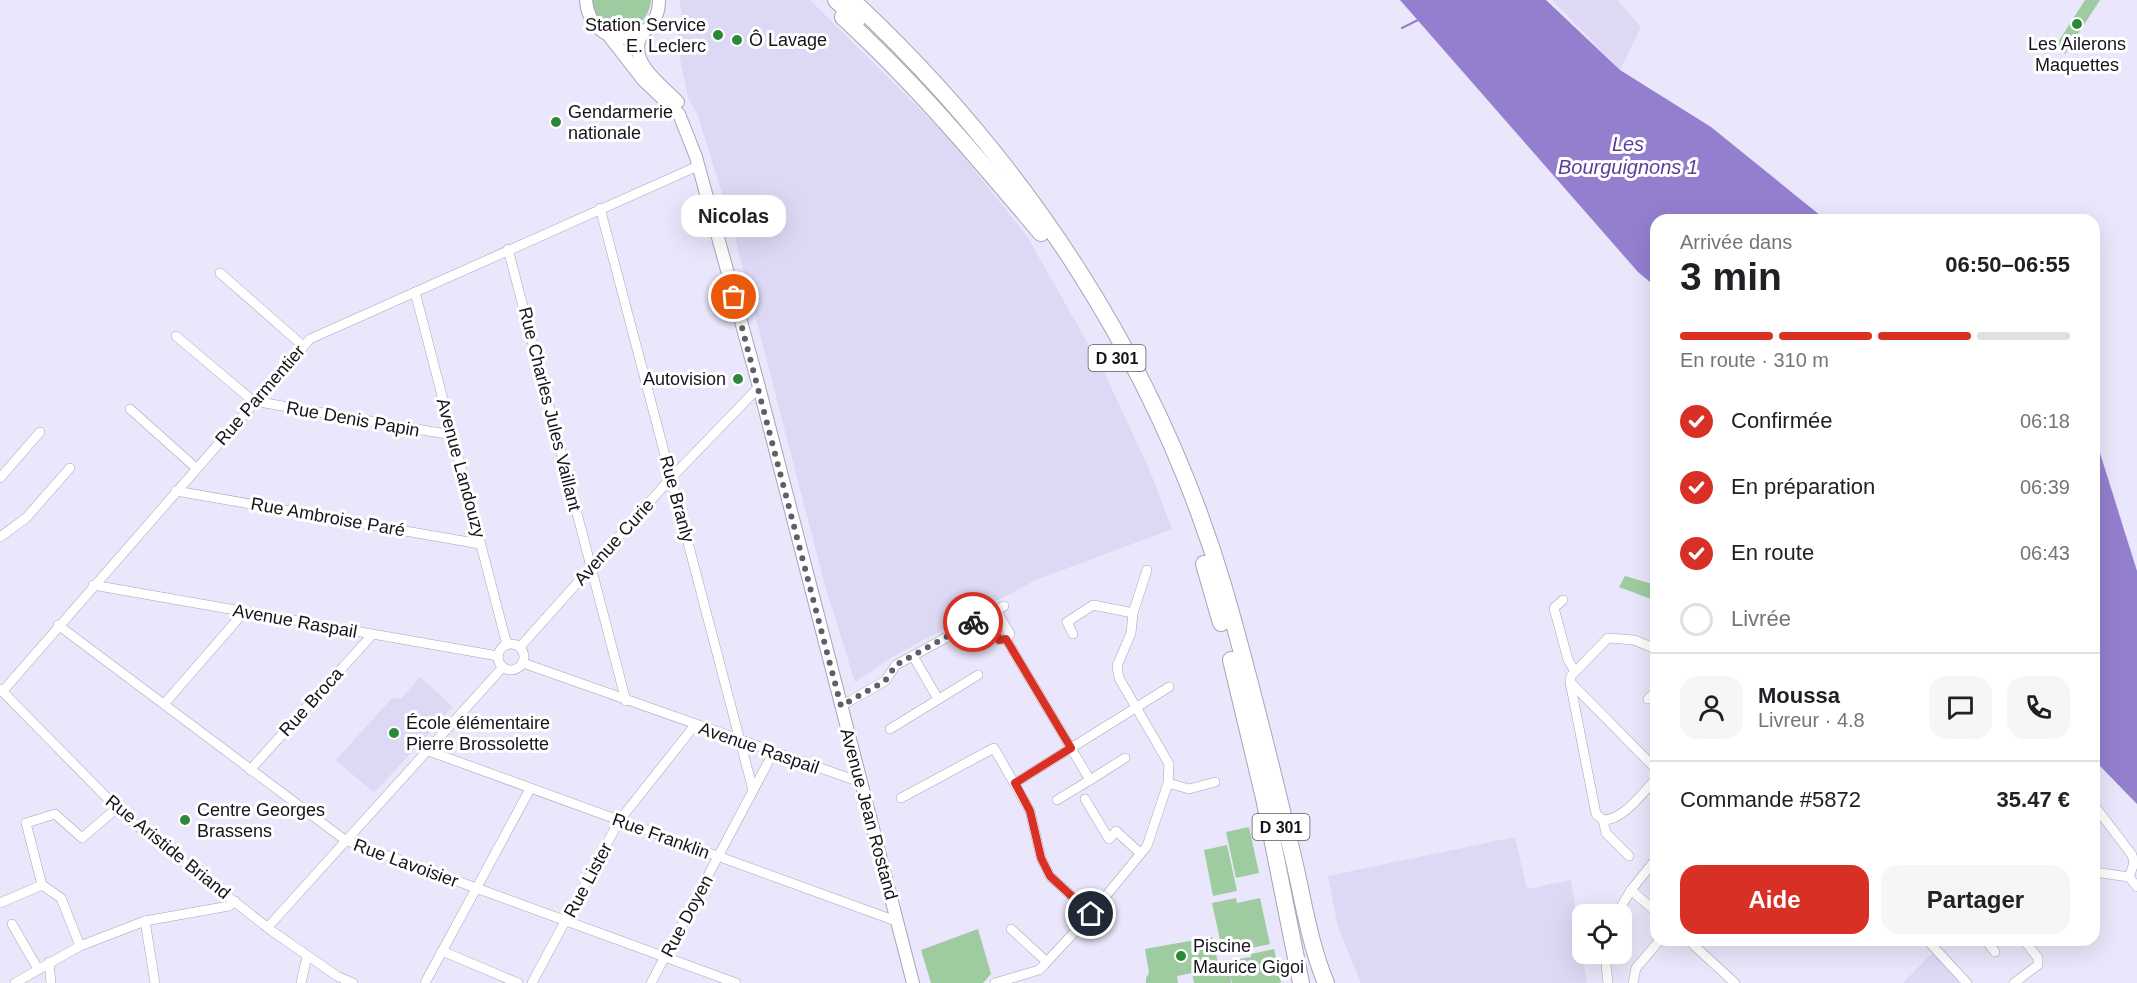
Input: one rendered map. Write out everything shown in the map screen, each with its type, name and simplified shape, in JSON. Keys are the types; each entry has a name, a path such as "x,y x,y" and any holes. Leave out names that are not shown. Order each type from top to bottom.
{"highway":[{"path":"824,0 891,62 967,145 1041,233"},
{"name":"D 301","path":"836,0 886,48 959,126 1041,233 1116,355 1166,459 1205,567 1264,798 1300,983"},
{"name":"D 301","path":"852,0 927,74 982,136 1057,236 1100,304 1146,390 1180,467 1224,588 1270,774 1312,983"},
{"path":"1246,673 1275,781 1315,951 1326,983"},
{"path":"1264,798 1291,983"}],"street":[{"name":"Avenue Jean Rostand","path":"586,0 591,20 609,36 644,81 679,114 697,161"},
{"name":"Avenue Jean Rostand","path":"659,0 657,14 636,44 639,58 682,106 759,387 913,983"},
{"path":"609,36 626,38 644,32"},
{"name":"Rue Parmentier","path":"1,691 302,345 310,339 600,208 697,161"},
{"name":"Rue Branly","path":"600,208 753,790"},
{"name":"Rue Charles Jules Vaillant","path":"508,249 626,701"},
{"path":"220,273 302,345"},
{"name":"Avenue Landouzy","path":"415,292 507,645"},
{"path":"176,336 253,401"},
{"name":"Avenue Curie","path":"520,647 671,478 759,387"},
{"name":"Rue Denis Papin","path":"253,401 452,435"},
{"path":"130,409 196,468"},
{"path":"0,478 40,432"},
{"path":"0,537 26,518 70,468"},
{"name":"Rue Ambroise Paré","path":"176,491 480,544"},
{"path":"995,983 1039,970 1091,914 1147,846 1168,783 1169,764 1119,678 1117,666 1131,633 1133,613 1147,570"},
{"name":"Avenue Raspail","path":"93,585 498,656"},
{"path":"1563,600 1554,608 1568,660 1575,671"},
{"path":"1073,634 1067,622 1093,605 1133,613"},
{"path":"841,706 885,681 896,665 1000,608 1010,634 1006,639 999,640 986,616"},
{"path":"165,704 243,612"},
{"name":"Rue Lavoisier","path":"58,626 345,840 736,983"},
{"name":"Rue Broca","path":"250,770 372,635"},
{"path":"1629,856 1606,833 1603,820 1596,814 1570,682 1575,671 1608,638 1634,640 1650,647"},
{"path":"1006,639 1090,780"},
{"path":"507,645 520,647 524,655 523,663 514,670 503,667 498,656 501,649 507,645"},
{"path":"913,656 938,699"},
{"name":"Avenue Raspail","path":"523,663 772,753 860,782"},
{"path":"267,927 503,667"},
{"path":"890,729 978,675"},
{"path":"1570,682 1650,763"},
{"path":"1015,783 1169,687"},
{"name":"Rue Aristide Briand","path":"1,691 117,808 267,927 307,956 353,983"},
{"name":"Rue Lister","path":"532,983 619,820 695,725"},
{"path":"901,798 994,748 1030,811 1041,858 1050,876 1091,914"},
{"name":"Rue Franklin","path":"426,750 897,921"},
{"name":"Rue Doyen","path":"651,983 772,753"},
{"path":"1057,800 1125,758"},
{"path":"1168,783 1189,789 1215,782"},
{"path":"1603,820 1621,815 1650,785"},
{"path":"425,983 530,789"},
{"path":"1085,799 1109,839 1116,831 1140,853"},
{"path":"80,946 62,898 42,885 26,823 55,814 82,838 117,808"},
{"path":"2100,813 2132,855 2134,863 2129,876"},
{"path":"1623,904 1650,866"},
{"path":"2100,873 2129,876 2137,887"},
{"path":"0,903 42,885"},
{"path":"1631,890 1650,907"},
{"path":"15,983 80,946 145,921 229,906 235,901"},
{"path":"145,921 155,983"},
{"path":"12,924 38,969"},
{"path":"1011,929 1047,962"},
{"path":"1633,983 1636,968 1655,946"},
{"path":"1695,946 1736,983"},
{"path":"1933,946 1967,983"},
{"path":"1990,946 1995,952"},
{"path":"2014,983 2038,965 2038,958 2029,946"},
{"path":"442,951 518,983"},
{"path":"301,983 307,956"},
{"path":"49,962 51,983"},
{"path":"1606,964 1608,983"}],"shaded area":[{"path":"680,0 810,0 950,139 1028,238 1103,370 1150,471 1172,529 1036,580 892,657 855,682 824,582 731,222 697,113 688,98 676,39 682,25"},
{"path":"1552,0 1617,0 1641,27 1620,70"},
{"name":"École élémentaire Pierre Brossolette","path":"420,677 453,707 374,793 336,760 392,698 401,699"},
{"path":"1515,837 1527,889 1571,880 1575,904 1572,904 1572,964 1584,964 1587,983 1361,983 1338,927 1328,876"},
{"path":"1933,952 1960,983 1903,983"}],"green space":[{"path":"591,0 651,0 644,19 630,30 621,32 604,27 596,17"},
{"name":"Les Ailerons Maquettes","path":"2085,0 2100,0 2065,54 2055,47"},
{"path":"1625,576 1650,583 1650,599 1619,587"},
{"path":"1249,827 1259,873 1236,878 1226,832"},
{"path":"1227,845 1237,891 1213,896 1204,850"},
{"path":"1236,898 1237,903 1260,898 1270,944 1246,949 1245,944 1222,949 1212,903"},
{"path":"978,929 991,974 983,983 931,983 921,950"},
{"name":"Piscine Maurice Gigoi","path":"1212,937 1219,967 1228,965 1228,961 1251,957 1251,954 1274,949 1281,983 1232,983 1230,976 1231,983 1194,983 1192,973 1177,976 1178,983 1146,983 1149,973 1145,949"}],"water":[{"name":"Les Bourguignons 1","path":"1400,0 1546,0 1620,70 1711,127 1819,214 1650,214 1650,282 1638,272"},
{"path":"2100,453 2137,571 2137,804 2100,766"}],"waterway":[{"path":"1402,28 1418,20"}],"way so far":[{"path":"734,297 841,706 885,681 896,665 973,622"}],"place":[{"name":"Les Ailerons Maquettes","path":"2077,24"},
{"name":"Station Service E. Leclerc","path":"718,35"},
{"name":"Ô Lavage","path":"737,40"},
{"name":"Gendarmerie nationale","path":"556,122"},
{"name":"Nicolas","path":"734,297"},
{"name":"Autovision","path":"738,379"},
{"name":"École élémentaire Pierre Brossolette","path":"394,733"},
{"name":"Centre Georges Brassens","path":"185,820"},
{"name":"Piscine Maurice Gigoi","path":"1181,956"}],"route":[{"path":"973,622 986,616 999,640 1006,639 1071,748 1015,783 1030,811 1041,858 1050,876 1091,914"}]}
